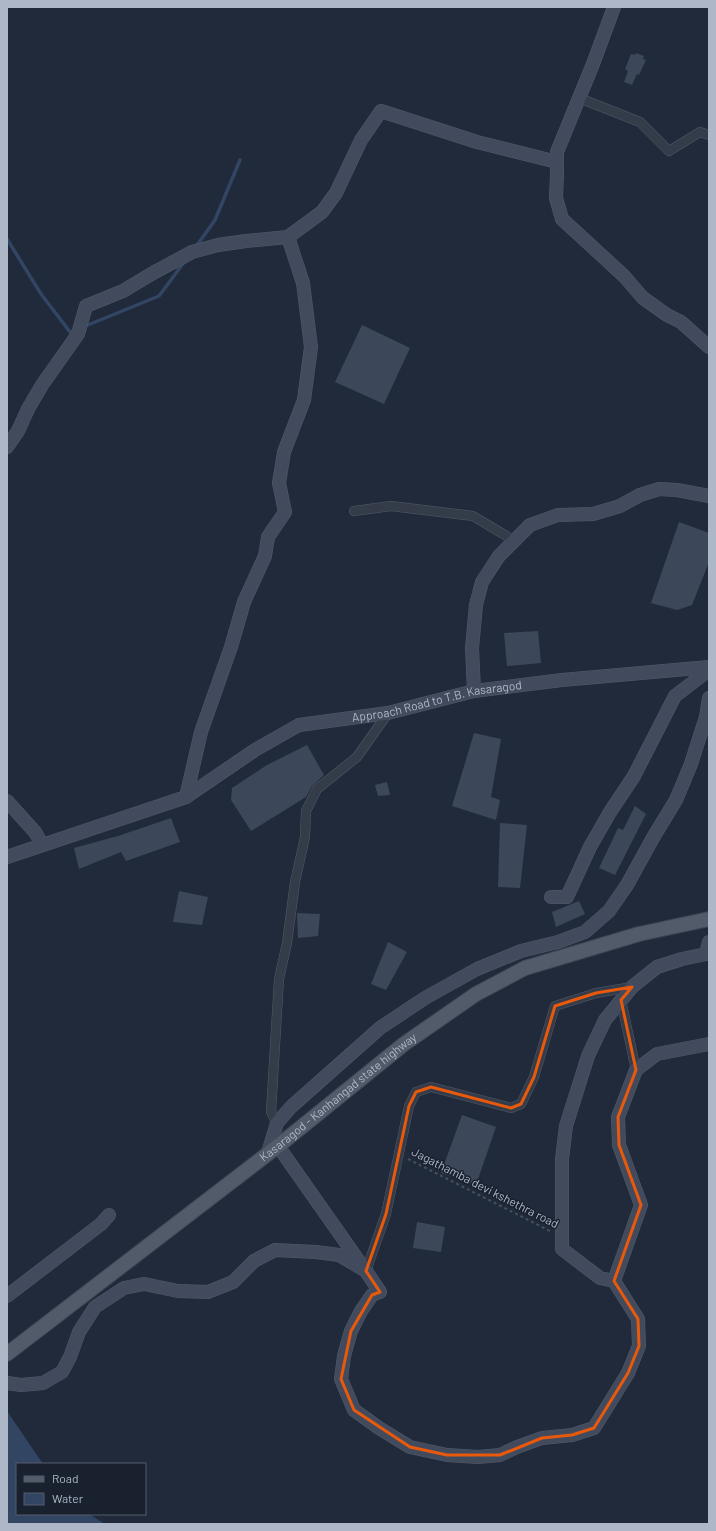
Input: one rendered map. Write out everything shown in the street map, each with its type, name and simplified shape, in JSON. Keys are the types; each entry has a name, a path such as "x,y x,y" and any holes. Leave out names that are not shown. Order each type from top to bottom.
{"main road":[{"name":"Kasaragod - Kanhangad state highway","path":"7,1354 273,1150 404,1044 476,994 525,968 639,934 709,919"}],"street":[{"path":"614,7 557,152 556,198 562,219 624,276 643,298 667,315 681,322 709,347"},
{"path":"579,98 640,122 669,151 700,132 709,135"},
{"path":"7,447 18,430 42,385 78,334 86,306 123,291 152,273 192,252 218,245 288,237 322,212 336,193 361,140 381,110 477,142 557,162"},
{"path":"186,797 201,732 231,647 244,602 265,556 268,537 285,512 279,483 284,452 304,400 311,347 304,283 288,237"},
{"path":"474,691 472,648 476,604 482,582 499,556 513,540 530,525 558,515 593,514 620,506 640,495 660,489 677,490 709,496"},
{"path":"354,511 390,506 473,516 513,540"},
{"path":"551,897 567,897 590,847 610,812 634,776 675,696 709,668"},
{"name":"Approach Road to T.B. Kasaragod","path":"7,857 42,844 186,797 255,750 299,725 388,713 474,691 562,680 709,668"},
{"path":"709,698 706,717 691,764 676,800 654,836 627,886 610,911 585,932 558,942 521,951 477,969 425,998 380,1028 291,1107 277,1123 273,1150 366,1271 380,1292 372,1295 361,1311 351,1331 344,1356 341,1379 354,1410 379,1428 410,1447 447,1455 478,1457 500,1455 542,1438 572,1435 594,1428 628,1373 640,1346 638,1319 614,1281 600,1278 562,1248 562,1159 566,1126 588,1056 605,1020 632,987 657,967 682,959 706,954 709,942"},
{"path":"277,1123 271,1112 279,979 287,943 295,882 305,837 306,811 317,789 357,757 388,713"},
{"path":"7,802 35,832 42,844"},
{"path":"366,1271 386,1214 409,1106 416,1092 431,1087 511,1108 521,1104 534,1077 555,1006 596,993 632,987"},
{"path":"621,1000 636,1070"},
{"path":"614,1281 641,1205 619,1145 618,1117 636,1070 657,1054 709,1044"},
{"path":"7,1296 110,1215"},
{"path":"7,1383 21,1385 43,1383 62,1372 70,1358 79,1332 95,1307 124,1288 144,1284 178,1291 208,1292 233,1282 254,1261 275,1250 339,1255 366,1271"}],"path":[{"name":"Jagathamba devi kshethra road","path":"399,1154 562,1237"}],"highlighted area":[{"path":"632,987 621,1000 636,1070 618,1117 619,1145 641,1205 614,1281 638,1319 639,1346 628,1373 594,1428 572,1435 542,1438 500,1455 447,1455 410,1447 354,1410 341,1379 351,1331 372,1295 380,1292 366,1271 386,1214 409,1106 416,1092 431,1087 511,1108 521,1104 534,1077 555,1006 596,993"}],"water":[{"path":"7,1411 42,1463 16,1463 16,1515 91,1515 105,1524 7,1524"}],"building":[{"path":"636,53 644,56 643,59 646,60 639,75 637,74 632,85 624,82 628,71 625,69 631,54 635,55"},
{"path":"362,325 410,348 384,404 335,382"},
{"path":"679,522 709,533 709,562 692,605 677,610 651,603"},
{"path":"538,631 541,663 507,666 504,633"},
{"path":"474,733 501,739 491,797 500,800 496,820 452,806"},
{"path":"307,745 324,775 312,786 306,797 251,831 231,800 232,788 267,765"},
{"path":"387,782 390,795 378,796 375,785"},
{"path":"635,806 646,814 615,875 599,868 618,828 623,830"},
{"path":"171,818 180,842 126,861 121,852 79,869 74,848 118,836"},
{"path":"500,823 527,825 520,888 498,887"},
{"path":"179,891 208,897 202,925 173,922"},
{"path":"579,901 585,914 556,927 552,912"},
{"path":"297,913 320,914 318,936 298,938"},
{"path":"388,942 407,952 386,990 371,984"},
{"path":"462,1115 496,1127 476,1185 441,1173"},
{"path":"417,1222 445,1227 441,1252 413,1248"}],"waterway":[{"path":"195,248 215,220 240,160"},
{"path":"7,239 41,294 70,332 76,330"},
{"path":"83,327 159,296 185,261"}]}
